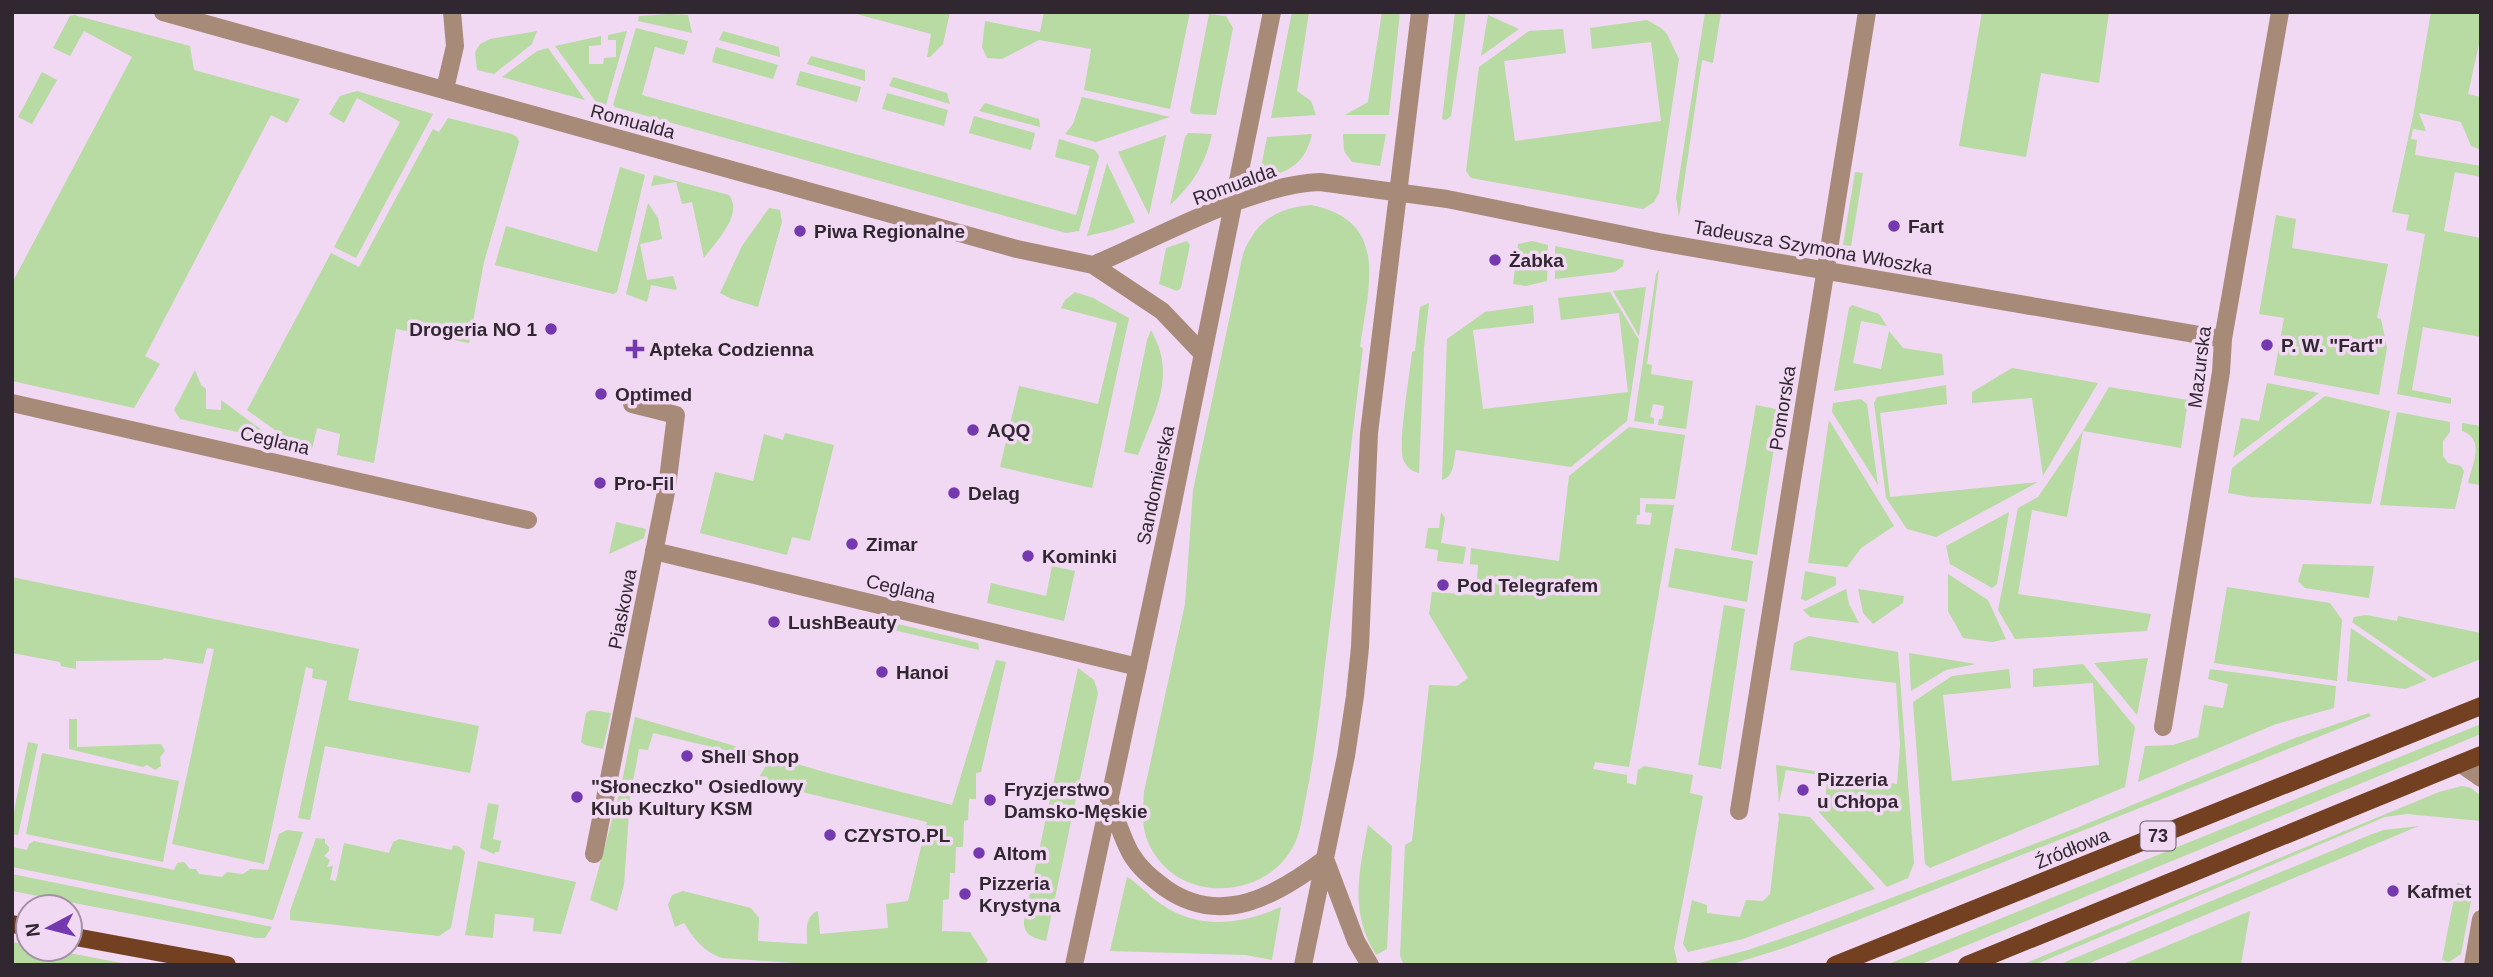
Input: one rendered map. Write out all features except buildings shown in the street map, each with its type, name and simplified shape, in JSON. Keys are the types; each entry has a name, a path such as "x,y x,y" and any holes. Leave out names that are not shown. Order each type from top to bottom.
{"main road":[{"name":"Źródłowa","path":"1835,965 2481,706"},
{"name":"73","path":"1975,963 2481,755"},
{"path":"84,939 227,965"}],"street":[{"name":"Romualda","path":"163,12 1017,249 1093,265 1156,306 1203,354"},
{"path":"445,89 455,46 452,12"},
{"name":"Sandomierska","path":"1074,965 1272,12"},
{"path":"1303,965 1346,756 1360,647 1369,433 1420,12"},
{"name":"Pomorska","path":"1739,811 1867,12"},
{"name":"Mazurska","path":"2163,727 2221,372 2223,339 2280,12"},
{"name":"Romualda","path":"1093,265 1234,203 1299,182 1398,191"},
{"name":"Tadeusza Szymona Włoszka","path":"1398,191 1659,242 2223,339"},
{"name":"Ceglana","path":"12,403 528,520"},
{"name":"Piaskowa","path":"594,854 667,487 676,415 632,404"},
{"name":"Ceglana","path":"654,551 1138,667"},
{"path":"2461,764 2481,778"},
{"path":"1109,800 1131,854 1148,876 1178,897 1203,905 1253,902 1280,891 1325,859"},
{"path":"1325,859 1356,941 1370,965"},
{"path":"2473,965 2481,919"}],"green space":[{"path":"849,12 950,12 943,44 927,57 931,34"},
{"path":"1044,12 1190,12 1170,109 1084,90 1091,49 1039,40 1002,59 987,58 982,47 985,21 1040,32"},
{"path":"1292,12 1309,12 1297,91 1311,101 1316,115 1271,118"},
{"path":"1382,12 1400,12 1389,115 1345,115 1368,102"},
{"path":"1455,12 1466,12 1451,116 1446,120 1442,119"},
{"path":"1705,12 1721,12 1713,63 1702,60 1679,217 1676,197"},
{"path":"1982,12 2109,12 2099,83 2041,73 2026,157 1959,146"},
{"path":"2431,12 2481,12 2481,35 2468,94 2481,97 2481,150 2471,146 2461,122 2419,113 2426,131 2413,129 2411,139 2417,140 2415,155 2481,166 2481,177 2455,172 2444,231 2481,238 2481,337 2423,327 2412,390 2451,398 2451,404 2397,394 2425,234 2406,230 2409,215 2392,212 2413,116"},
{"path":"1209,14 1226,16 1233,28 1216,115 1193,114 1190,111"},
{"path":"688,15 692,33 638,21 639,16"},
{"path":"1488,15 1519,29 1481,56"},
{"path":"70,16 190,46 194,70 300,99 287,123 271,115 145,356 160,364 134,408 12,381 12,283 132,57 84,31 70,56 53,48"},
{"path":"1647,20 1667,34 1679,59 1659,193 1654,202 1643,209 1471,178 1466,171 1479,67 1529,31 1563,29 1566,53 1504,61 1515,141 1661,121 1651,42 1592,49 1590,28"},
{"path":"636,28 688,41 684,55 655,47 642,95 1076,215 1090,166 1055,157 1059,139 1095,150 1099,156 1079,231 1066,233 615,107 613,105"},
{"path":"537,31 532,44 494,74 477,70 475,52 480,44 490,39"},
{"path":"627,31 606,105 596,102 555,46 601,36 601,45 589,46 589,64 603,64 604,58 616,57 616,40 608,40 608,35"},
{"path":"723,31 779,47 780,57 719,40"},
{"path":"716,47 778,65 773,79 712,62"},
{"path":"548,48 585,100 502,77 537,51"},
{"path":"811,56 865,70 865,81 807,64"},
{"path":"800,71 861,87 857,102 796,85"},
{"path":"42,72 57,80 32,124 18,117"},
{"path":"893,77 947,93 950,104 889,86"},
{"path":"357,91 433,114 356,258 334,247 400,122 357,98 344,123 329,114 340,96"},
{"path":"887,93 948,110 944,126 882,109"},
{"path":"1082,97 1170,117 1096,142 1065,134 1073,124"},
{"path":"985,103 1039,119 1040,127 979,111"},
{"path":"974,116 1035,133 1031,150 969,133"},
{"path":"448,118 512,134 519,142 484,262 469,343 396,329 374,463 337,455 340,434 317,428 312,449 293,443 247,410 331,253 359,267 433,129 439,132"},
{"path":"1188,133 1212,134 1197,173 1170,205 1185,137"},
{"path":"1312,134 1305,152 1295,165 1281,173 1261,178 1267,137"},
{"path":"1343,134 1386,134 1380,166 1352,162 1344,151"},
{"path":"1166,135 1149,215 1118,152"},
{"path":"1107,163 1135,222 1087,236"},
{"path":"620,167 645,175 617,292 613,294 495,265 506,226 597,252"},
{"path":"1855,172 1863,173 1851,246 1843,245"},
{"path":"654,175 729,195 733,203 731,219 704,258 692,202 682,204 676,182 651,186"},
{"path":"648,203 658,218 662,239 640,244 647,280 673,276 677,289 651,285 647,302 626,294"},
{"path":"1311,205 1336,213 1354,226 1364,241 1369,280 1312,764 1299,833 1285,859 1268,874 1247,884 1224,888 1202,886 1181,879 1162,864 1149,844 1144,825 1144,792 1185,604 1193,490 1243,254 1254,233 1269,218 1288,209"},
{"path":"769,208 780,210 782,222 758,307 720,293 742,246"},
{"path":"2276,215 2296,219 2292,248 2388,264 2377,318 2381,319 2387,348 2379,395 2274,375 2284,318 2259,314"},
{"path":"1187,241 1190,245 1181,288 1177,291 1159,284 1166,248"},
{"path":"1532,241 1548,245 1547,281 1526,286 1513,284 1518,244"},
{"path":"1555,246 1624,260 1623,266 1615,272 1555,279"},
{"path":"1659,269 1647,364 1652,365 1651,374 1693,381 1686,429 1658,425 1664,406 1653,404 1650,417 1654,418 1654,424 1634,421 1656,274"},
{"path":"1646,287 1639,336 1613,291"},
{"path":"1075,292 1093,298 1129,318 1092,488 1000,467 1019,386 1098,404 1117,323 1061,308 1065,300"},
{"path":"1610,292 1639,340 1627,421 1571,467 1456,450 1451,472 1442,480 1447,339 1485,312 1533,305 1534,323 1473,330 1483,409 1628,392 1619,313 1561,320 1558,298"},
{"path":"1429,303 1424,347 1419,473 1404,462 1402,438 1420,307"},
{"path":"1852,305 1879,314 1887,326 1861,321 1853,363 1881,369 1889,331 1903,348 1942,354 1944,375 1834,391 1849,308"},
{"path":"1151,330 1159,347 1163,378 1161,393 1138,455 1124,452"},
{"path":"2012,368 2098,383 2043,476 2032,398 1972,403 1972,392"},
{"path":"195,370 201,385 206,389 206,409 221,410 221,400 277,441 180,419 174,410"},
{"path":"2267,383 2319,393 2233,458 2241,418 2259,421"},
{"path":"1946,385 1947,404 1880,413 1890,497 2038,482 1936,537 1907,529 1886,498 1874,403 1877,397"},
{"path":"2109,387 2188,400 2181,448 2083,431"},
{"path":"2325,396 2390,411 2371,504 2251,497 2228,493 2232,468"},
{"path":"1861,399 1867,404 1878,485 1832,412 1833,403"},
{"path":"1756,405 1780,410 1757,555 1731,550"},
{"path":"2397,412 2450,422 2450,432 2443,441 2443,456 2448,463 2461,466 2464,471 2455,509 2380,505"},
{"path":"1829,420 1894,526 1861,548 1847,567 1808,563"},
{"path":"2462,423 2481,426 2481,485 2468,483 2476,446 2474,440 2462,431"},
{"path":"1629,427 1685,435 1675,499 1640,498 1640,515 1637,515 1636,524 1650,525 1652,513 1645,512 1646,504 1674,505 1629,767 1595,762 1593,769 1627,775 1627,783 1636,785 1638,770 1644,766 1693,775 1690,793 1703,796 1674,948 1678,965 1404,965 1400,956 1405,845 1412,841 1429,685 1457,686 1468,678 1429,614 1432,592 1476,595 1478,565 1470,564 1471,548 1559,561 1569,476"},
{"path":"2083,431 2067,517 2032,510 2018,594 2151,614 2147,631 2015,639 1998,610 2018,508 2038,497"},
{"path":"785,433 834,445 810,541 792,537 787,555 700,533 715,472 753,481 764,434 783,440"},
{"path":"1441,512 1445,518 1441,543 1466,547 1463,564 1437,561 1438,550 1425,548 1428,528 1439,528"},
{"path":"2009,512 1997,584 1992,588 1950,564 1946,546"},
{"path":"616,522 646,529 644,538 609,554"},
{"path":"1675,548 1753,561 1747,602 1668,587"},
{"path":"2303,564 2374,566 2369,598 2305,588 2298,581"},
{"path":"1052,566 1075,571 1064,621 987,603 991,583 1046,596"},
{"path":"1805,571 1836,577 1836,585 1806,601 1801,599"},
{"path":"1948,574 1988,600 2006,639 1992,642 1963,638 1948,611"},
{"path":"12,577 359,649 348,700 479,726 470,773 325,746 310,820 298,818 327,681 312,678 313,669 306,667 264,864 172,844 214,649 207,648 203,664 164,658 76,661 76,669 61,666 60,662 12,653"},
{"path":"2227,587 2330,603 2342,620 2337,681 2214,663"},
{"path":"1846,589 1849,604 1859,623 1810,617 1803,610"},
{"path":"1858,589 1904,596 1903,603 1873,624 1863,613"},
{"path":"1724,605 1745,609 1721,769 1698,765"},
{"path":"2366,615 2397,621 2398,616 2481,633 2481,659 2433,678 2352,622 2354,617"},
{"path":"885,621 978,643 979,650 885,628"},
{"path":"2351,628 2427,680 2405,689 2347,681"},
{"path":"1809,636 1898,652 1914,863 1908,878 1887,887 1818,811 1825,808 1827,776 1786,770 1779,803 1776,765 1897,784 1900,745 1896,683 1790,670 1794,643"},
{"path":"1909,653 1976,664 1946,670 1911,691"},
{"path":"2148,658 2137,715 2094,663"},
{"path":"996,660 1006,662 981,772 976,773 976,799 969,799 968,820 964,821 963,847 956,847 955,873 950,873 949,899 943,900 942,931 970,932 988,960 984,965 824,965 722,958 710,952 696,940 684,923 675,927 668,905 672,895 683,891 751,908 759,918 758,941 807,944 808,920 818,911 820,934 888,928 886,904 908,901 927,822 769,784 762,788 753,788 767,760 653,733 648,750 639,749 630,798 624,884 617,911 590,900 620,791 635,717 828,773 952,805"},
{"path":"2083,664 2135,727 2125,787 1930,868 1925,864 1913,702 1952,676 2009,669 2011,688 1943,695 1952,781 2099,765 2093,683 2033,687 2033,669"},
{"path":"1078,668 1094,680 1098,693 1046,941 1027,933 1024,921"},
{"path":"2210,669 2336,686 2334,708 2276,724 2138,782 2145,746 2173,745 2198,737 2204,705 2223,708 2228,684 2208,679"},
{"path":"591,710 611,713 603,749 581,742 586,713"},
{"path":"2369,713 2371,716 1784,948 1729,965 1692,965 1748,950 1809,929 2079,827 2292,739"},
{"path":"69,719 77,719 77,747 161,744 165,751 160,757 161,766 155,770 147,765 143,767 69,749"},
{"path":"2481,724 2481,734 1919,965 1886,965"},
{"path":"28,742 38,744 18,835 12,834 12,821"},
{"path":"42,753 179,781 163,862 26,834"},
{"path":"2462,786 2471,788 2481,796 2481,821 2407,814 2385,817 2034,965 2021,965 2439,792"},
{"path":"488,803 499,805 493,839 501,841 499,852 494,854 480,848"},
{"path":"1778,813 1810,817 1875,889 1743,939 1688,952 1683,944 1692,900 1707,905 1707,913 1740,917 1746,900 1763,901 1770,894"},
{"path":"1368,825 1392,846 1387,949 1376,955 1362,923 1358,892"},
{"path":"2419,826 2085,965 2058,965 2372,834"},
{"path":"287,830 303,832 273,920 12,867 12,847 27,850 29,844 34,841 174,870 177,863 184,862 199,874 222,877 227,872 243,874 250,869 268,870 279,834"},
{"path":"316,838 325,839 329,847 324,856 330,860 327,867 333,866 330,880 336,881 344,843 389,853 393,842 399,839 452,850 453,845 460,847 465,852 451,928 439,936 290,920 290,911"},
{"path":"478,861 576,882 561,934 533,931 534,918 495,914 493,938 465,935"},
{"path":"12,874 272,927 265,938 256,938 84,905 84,893 12,891"},
{"path":"1127,877 1175,913 1205,921 1236,921 1281,907 1272,960 1246,955 1110,951"},
{"path":"2457,883 2470,886 2473,891 2461,954 2449,962 2442,960"},
{"path":"2250,911 2241,965 2121,965"},
{"path":"12,942 14,963 84,963 84,956 132,965 12,965"}],"place":[{"name":"Fart","path":"1894,226"},
{"name":"Piwa Regionalne","path":"800,231"},
{"name":"Żabka","path":"1495,260"},
{"name":"Drogeria NO 1","path":"551,329"},
{"name":"P. W. \"Fart\"","path":"2267,345"},
{"name":"Apteka Codzienna","path":"635,349"},
{"name":"Optimed","path":"601,394"},
{"name":"AQQ","path":"973,430"},
{"name":"Pro-Fil","path":"600,483"},
{"name":"Delag","path":"954,493"},
{"name":"Zimar","path":"852,544"},
{"name":"Kominki","path":"1028,556"},
{"name":"Pod Telegrafem","path":"1443,585"},
{"name":"LushBeauty","path":"774,622"},
{"name":"Hanoi","path":"882,672"},
{"name":"Shell Shop","path":"687,756"},
{"name":"Pizzeria u Chłopa","path":"1803,790"},
{"name":"\"Słoneczko\" Osiedlowy Klub Kultury KSM","path":"577,797"},
{"name":"Fryzjerstwo Damsko-Męskie","path":"990,800"},
{"name":"CZYSTO.PL","path":"830,835"},
{"name":"Altom","path":"979,853"},
{"name":"Kafmet","path":"2393,891"},
{"name":"Pizzeria Krystyna","path":"965,894"}]}
